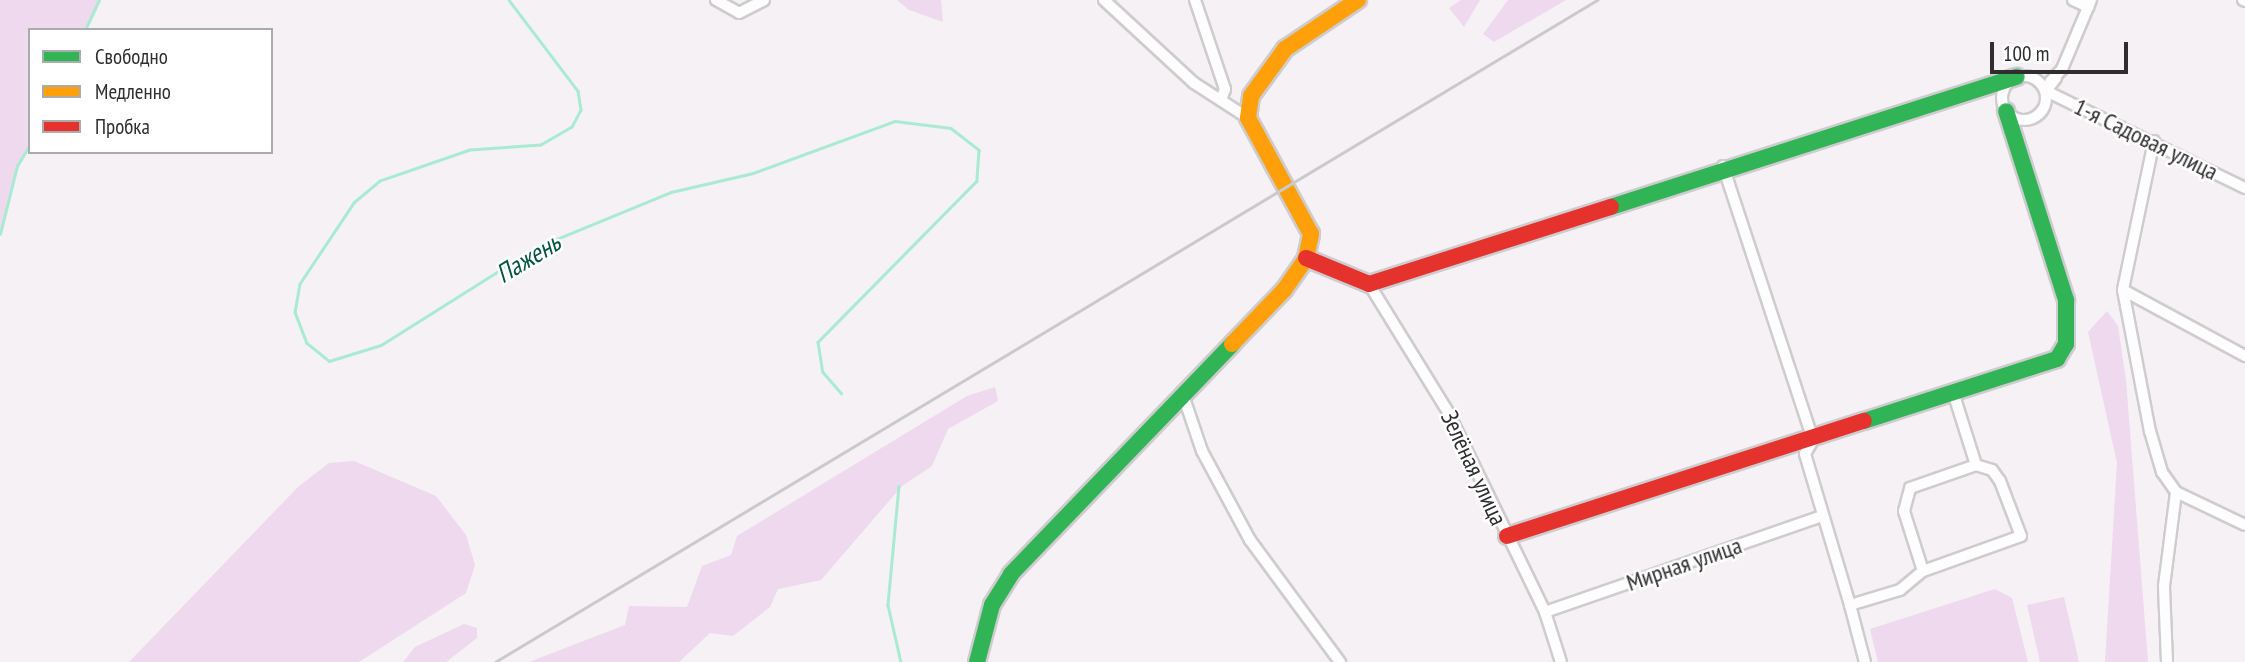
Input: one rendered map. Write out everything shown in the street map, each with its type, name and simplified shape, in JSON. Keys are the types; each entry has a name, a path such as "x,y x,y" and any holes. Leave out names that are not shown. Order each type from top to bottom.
{"street":[{"path":"716,0 738,13 764,0"},
{"path":"976,662 992,605 1011,574 1182,392 1284,290 1306,258 1311,234 1304,211 1248,118 1221,100 1104,0"},
{"path":"1195,0 1224,89 1221,100"},
{"path":"1248,118 1264,70 1358,0"},
{"path":"2043,87 2056,78 2090,3 2073,0"},
{"path":"1306,258 1368,284 1723,166 2017,77 2043,87"},
{"path":"1507,536 1813,440 2057,359 2066,344 2066,300 2057,258 2004,108 2002,91 2017,77"},
{"path":"2017,143 2031,120 2042,112 2043,87"},
{"name":"1-я Садовая улица","path":"2043,87 2245,187"},
{"path":"1978,89 2004,108 2031,120"},
{"path":"2154,141 2123,290 2150,430 2162,472 2176,492 2245,525"},
{"path":"1723,166 1813,440 1805,454 1865,662"},
{"name":"Зелёная улица","path":"1368,284 1420,358 1545,612 1561,662"},
{"path":"2123,290 2245,356"},
{"path":"1182,392 1202,451 1250,540 1340,662"},
{"path":"1953,392 1976,465"},
{"path":"1850,605 1900,590 1923,571 2021,536 2000,481 1992,470 1976,465 1909,488 1904,511 1923,571"},
{"path":"2166,662 2164,586 2176,492"},
{"name":"Мирная улица","path":"1545,612 1823,516"}],"shaded area":[{"path":"0,0 99,0 86,28 28,28 28,147 17,166 0,234"},
{"path":"897,0 941,0 943,22 909,10"},
{"path":"1461,0 1480,0 1464,27 1449,8"},
{"path":"1508,0 1566,0 1494,42 1483,34"},
{"path":"2107,311 2118,326 2126,380 2148,662 2105,662 2117,463 2088,332"},
{"path":"995,387 998,401 948,429 932,466 902,486 821,580 778,589 770,607 733,636 710,633 679,662 529,662 625,625 629,606 687,607 702,566 731,555 737,536 967,396"},
{"path":"354,461 436,496 466,535 475,565 466,593 359,662 129,662 298,487 329,463"},
{"path":"1995,589 2012,598 2028,662 1878,662 1870,629"},
{"path":"2064,597 2079,662 2040,662 2027,605"},
{"path":"464,624 477,628 477,638 446,662 403,662 415,647"}],"waterway":[{"name":"Пажень","path":"86,28 99,0"},
{"name":"Пажень","path":"509,0 578,91 581,110 572,127 541,145 470,150 380,181 354,203 300,284 295,312 307,343 329,361 381,345 535,248 671,192 753,173 895,121 951,128 979,150 977,181 818,342 823,372 841,393"},
{"name":"Пажень","path":"0,234 17,166 28,147"},
{"name":"Пажень","path":"899,486 888,605 901,662"}],"railway":[{"path":"495,662 1597,0"}],"traffic: fast":[{"path":"1611,207 2017,77"},
{"path":"1864,421 2057,359 2066,344 2066,300 2006,111"},
{"path":"977,662 992,605 1011,574 1232,344"}],"traffic: slow":[{"path":"1232,344 1284,290 1306,258 1311,234 1248,118 1251,96 1285,49 1358,0"}],"traffic: jam":[{"path":"1306,258 1369,284 1611,207"},
{"path":"1507,536 1864,421"}]}
